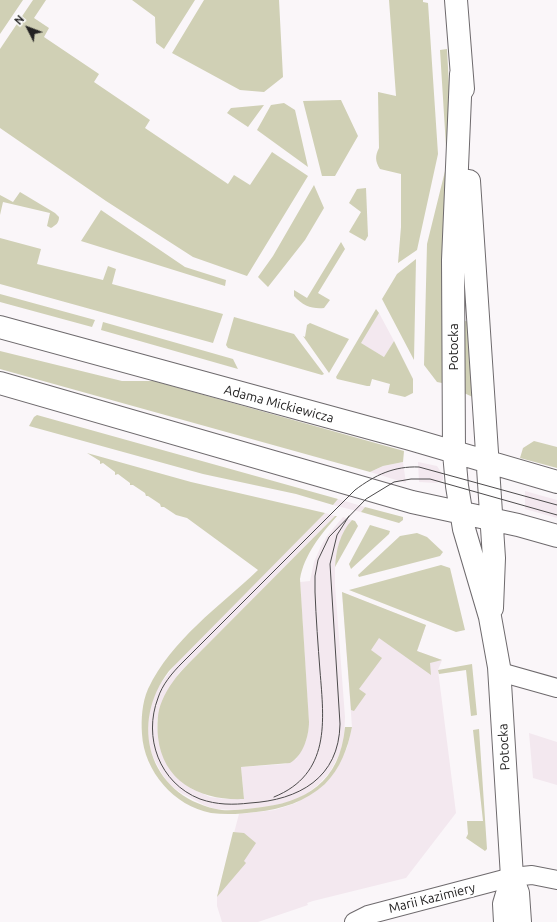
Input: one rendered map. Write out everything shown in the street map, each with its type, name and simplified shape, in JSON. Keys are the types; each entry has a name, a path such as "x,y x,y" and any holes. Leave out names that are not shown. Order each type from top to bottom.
{"street":[{"name":"Potocka","path":"456,0 494,577 490,617"},
{"name":"Potocka","path":"462,74 453,260 454,453 461,512 469,551 490,617 500,672 512,877 518,893 520,922"},
{"name":"Adama Mickiewicza","path":"0,327 557,482"},
{"path":"0,383 412,502 461,512 557,536"},
{"path":"500,672 557,688"},
{"name":"Marii Kazimiery","path":"354,922 368,915 512,877 532,875 557,880"},
{"name":"Potocka","path":"505,922 504,904 512,877"}],"shaded area":[{"path":"379,313 394,341 384,357 360,343"},
{"path":"403,462 406,483 370,472 383,466"},
{"path":"418,462 437,466 443,475 443,480 436,483 419,482"},
{"path":"525,491 557,500 557,518 525,509"},
{"path":"338,499 365,507 361,512 333,505"},
{"path":"325,513 335,516 178,674 157,720 157,726 162,754 174,774 192,789 210,797 244,799 241,767 285,764 296,759 306,741 309,727 300,582 310,581 314,562 321,546 327,536 343,517 352,520 341,538 336,555 335,567 345,717 344,739 340,753 330,772 319,784 305,795 293,801 267,807 234,810 215,809 204,805 181,793 170,785 153,757 147,731 150,705 156,690 180,658"},
{"path":"342,592 426,625 417,651 442,660 438,670 456,813 406,878 313,901 307,903 308,905 258,922 222,922 217,906 217,897 239,814 275,810 296,803 326,783 337,767 347,748 352,727"},
{"path":"529,733 557,742 557,785 533,778"}],"green space":[{"path":"0,0 23,0 0,34"},
{"path":"33,0 46,0 34,18 49,28 44,37 99,74 94,82 150,120 145,128 228,184 234,175 250,185 272,152 308,176 247,276 193,257 106,201 0,128 0,49"},
{"path":"132,0 195,0 164,49 156,43 155,17"},
{"path":"204,0 279,0 283,77 264,92 240,90 172,53"},
{"path":"389,0 423,0 423,2 428,3 438,154 417,250 398,263 401,227 401,174 380,169 376,158 379,148 378,92 396,96"},
{"path":"447,49 452,141 442,260 442,383 437,382 424,365 427,244 447,163 440,50"},
{"path":"341,100 358,136 335,176 322,176 303,101"},
{"path":"284,103 295,110 308,167 257,130 271,105"},
{"path":"264,105 248,127 227,113 231,108"},
{"path":"314,185 324,208 305,240 268,287 258,277 273,256"},
{"path":"366,188 368,236 365,241 349,232 361,212 349,203 357,189"},
{"path":"20,192 55,213 59,217 57,224 51,228 47,226 50,213 3,202 0,215 0,195 13,202"},
{"path":"101,210 185,267 226,280 225,286 81,241"},
{"path":"0,238 41,249 37,264 103,280 108,266 116,269 112,284 223,314 213,343 0,284"},
{"path":"341,242 345,249 318,293 330,300 324,308 316,308 304,304 294,296 294,290 307,298"},
{"path":"416,259 414,360 382,299 397,274"},
{"path":"0,294 95,320 92,327 0,302"},
{"path":"376,309 379,313 361,343 384,357 394,341 413,379 413,393 405,397 388,393 390,384 372,379 370,386 367,386 337,379 336,377"},
{"path":"234,317 294,334 324,374 322,375 228,348 226,345"},
{"path":"465,321 471,322 477,399 464,393"},
{"path":"103,322 233,359 238,369 101,330"},
{"path":"310,323 349,339 329,373 303,336 305,337 307,325"},
{"path":"0,351 122,381 154,381 404,451 403,462 383,466 370,472 0,369"},
{"path":"37,415 338,499 333,505 296,494 203,474 29,426 34,417"},
{"path":"534,441 557,447 557,468 520,458 523,448"},
{"path":"87,453 191,482 325,513 169,671 157,691 150,712 148,734 152,754 161,772 174,788 193,801 216,809 230,810 273,805 290,801 305,795 328,775 336,762 342,746 345,727 352,727 346,750 335,772 325,784 309,796 293,804 266,811 234,814 211,813 197,809 173,795 163,785 155,773 148,761 142,734 142,711 148,689 158,671 183,639 258,570 187,518 176,515 164,507 161,507 160,504 146,496 145,493 133,485 130,485 130,483 118,474 115,475 115,472 103,463 100,464 100,461"},
{"path":"365,507 403,517 403,520 399,523 361,512"},
{"path":"335,516 337,516 309,553 300,579 309,722 308,733 302,751 295,760 290,763 241,767 244,799 214,797 187,786 176,777 161,753 158,737 158,714 167,691 184,668"},
{"path":"352,520 355,521 358,526 335,567 339,542 344,530"},
{"path":"370,525 390,531 389,534 351,569 349,564"},
{"path":"417,533 427,537 443,552 440,556 359,577 358,575 400,536"},
{"path":"441,565 450,568 465,630 456,632 349,590"},
{"path":"342,592 426,625 417,651 442,660 430,663 431,675 379,638 371,650 382,658 359,689 366,694 354,711 351,710"},
{"path":"472,664 477,715 471,716 466,670 439,674 438,670"},
{"path":"479,729 487,849 485,851 466,838 468,834 467,821 483,821 473,730"},
{"path":"233,832 244,833 256,843 244,861 246,863 217,897"}],"tram line":[{"path":"349,516 337,535 330,564 340,724 338,743 332,759 324,772 313,783 300,791 285,797 268,801 225,804 206,801 186,792 174,782 165,770 158,757 154,743 152,728 154,713 162,688 178,667 355,490 385,472 401,468 419,467 557,505"},
{"path":"274,797 293,787 306,775 315,760 320,744 323,709 315,592 315,576 318,560 329,537 366,499 394,482 411,479 430,479 557,515"}]}
